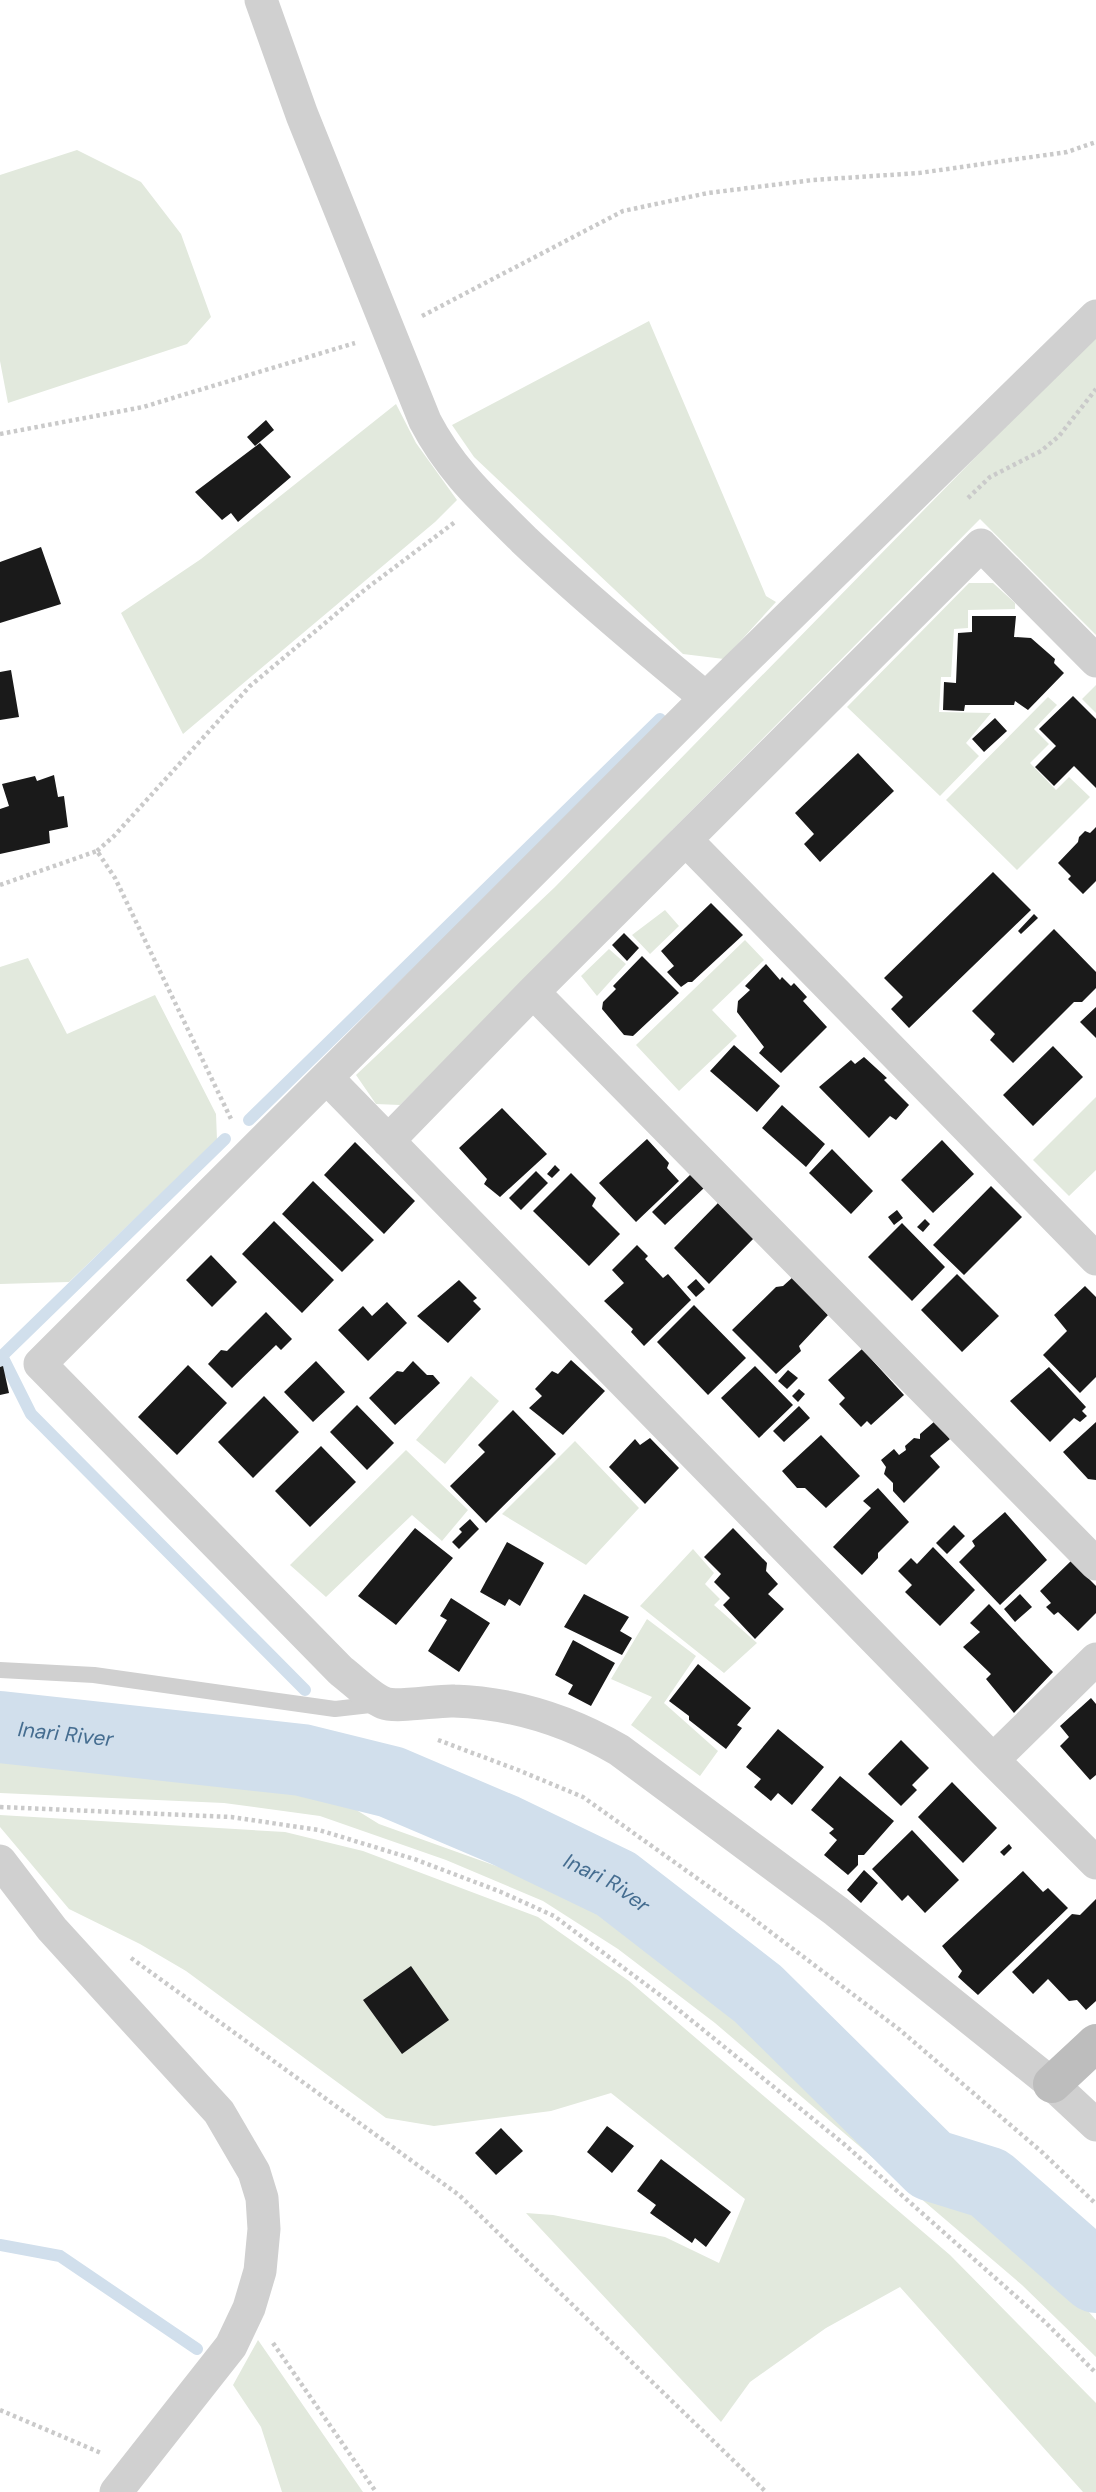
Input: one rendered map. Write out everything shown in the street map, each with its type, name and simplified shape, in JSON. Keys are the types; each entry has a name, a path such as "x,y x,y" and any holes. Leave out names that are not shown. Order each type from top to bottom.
{"street":[{"path":"261,0 302,115 425,421 439,448 483,500 575,588 706,698"},
{"path":"1096,316 706,698 40,1364 341,1671 385,1704 454,1701 506,1707 555,1719 592,1734 619,1749 836,1911 1052,2084 1096,2125"},
{"path":"388,1141 533,992 981,545 1096,661"},
{"path":"686,840 1096,1259"},
{"path":"533,992 1096,1564"},
{"path":"327,1078 1096,1863"},
{"path":"993,1760 1096,1659"},
{"path":"0,1861 52,1929 219,2112 254,2172 262,2197 264,2229 260,2271 248,2308 231,2346 125,2480"},
{"path":"1052,2084 1096,2043"}],"lane":[{"path":"0,1670 94,1675 335,1709 385,1704"}],"path":[{"path":"0,434 143,407 287,365 390,331 623,211 708,193 813,180 919,173 1067,152 1096,142"},
{"path":"0,886 97,850 114,836 250,686 367,588 483,500"},
{"path":"97,850 115,878 249,1156"},
{"path":"436,1740 583,1797 743,1911 900,2030 1043,2152 1096,2204"},
{"path":"0,1807 231,1818 319,1830 416,1860 501,1892 554,1916 664,1998 844,2144 1045,2322 1096,2373"},
{"path":"122,1955 134,1959 459,2195 766,2492"},
{"path":"248,2308 376,2492"},
{"path":"0,2410 125,2480"}],"shaded area":[{"path":"77,150 141,182 181,234 211,317 187,344 8,403 0,361 0,175"},
{"path":"649,321 766,596 776,602 724,659 683,654 474,457 452,425"},
{"path":"1096,334 1096,635 980,519 400,1105 376,1104 356,1075 555,887"},
{"path":"396,404 416,443 457,500 435,522 183,734 121,613 201,559"},
{"path":"969,583 993,583 1015,603 1015,609 968,610 968,628 954,629 951,677 941,677 939,712 991,713 966,743 979,756 940,796 847,707"},
{"path":"1096,685 1096,713 1082,699"},
{"path":"1048,697 1057,705 1034,729 1049,744 1030,763 1056,790 1069,777 1090,797 1017,870 946,800"},
{"path":"665,910 679,926 650,954 632,935"},
{"path":"745,940 764,960 712,1010 737,1036 679,1091 636,1045"},
{"path":"609,949 626,964 597,996 581,976"},
{"path":"28,958 67,1034 155,995 216,1114 217,1140 69,1282 0,1284 0,967"},
{"path":"1096,1097 1096,1170 1069,1196 1033,1160"},
{"path":"471,1376 499,1401 445,1464 416,1440"},
{"path":"575,1441 639,1508 586,1565 502,1514"},
{"path":"406,1450 468,1510 442,1541 412,1515 326,1597 290,1565"},
{"path":"693,1549 714,1573 705,1584 720,1599 714,1605 757,1643 724,1673 640,1606"},
{"path":"647,1619 696,1656 664,1703 718,1751 700,1776 631,1725 652,1697 611,1679"},
{"path":"0,1735 311,1782 379,1824 535,1880 609,1921 721,2009 908,2171 1033,2249 1096,2320 1096,2357 1022,2285 715,2023 618,1949 543,1901 446,1860 320,1816 224,1803 0,1793"},
{"path":"0,1815 285,1832 363,1851 538,1917 629,1981 950,2255 1096,2403 1096,2492 1083,2492 900,2287 826,2328 750,2382 721,2422 526,2213 553,2215 665,2237 719,2263 745,2199 611,2093 551,2111 434,2126 386,2118 186,1971 140,1944 69,1909 0,1827"},
{"path":"258,2340 363,2492 282,2492 261,2427 233,2385"}],"building":[{"path":"266,420 274,430 255,446 247,437"},
{"path":"260,443 291,477 238,522 231,513 222,520 195,492"},
{"path":"41,547 61,604 0,623 0,562"},
{"path":"972,616 1016,616 1014,637 1031,638 1055,659 1054,663 1064,673 1028,710 1015,701 1014,705 965,705 964,711 943,710 944,682 956,683 958,633 972,632"},
{"path":"11,670 19,717 0,720 0,672"},
{"path":"1073,696 1096,719 1096,788 1074,766 1054,786 1035,767 1056,746 1039,729"},
{"path":"995,718 1007,731 984,752 972,739"},
{"path":"858,753 894,791 820,862 804,844 814,834 795,813"},
{"path":"54,775 58,797 64,796 68,827 49,831 50,843 0,854 0,809 9,806 2,784 35,776 37,781"},
{"path":"1096,827 1096,881 1083,894 1068,879 1071,876 1058,863 1085,831 1090,833"},
{"path":"993,872 1031,910 909,1028 891,1009 903,997 884,978"},
{"path":"711,903 743,935 692,982 681,987 667,972 674,966 661,951"},
{"path":"1034,914 1038,918 1021,934 1018,931"},
{"path":"1054,929 1096,972 1096,988 1082,1002 1074,1002 1013,1063 990,1040 995,1034 972,1011"},
{"path":"624,933 639,948 627,961 612,945"},
{"path":"642,956 679,993 633,1036 624,1035 602,1009 603,1002 616,989 613,986"},
{"path":"766,964 780,980 782,977 791,986 794,983 807,997 803,1001 827,1027 781,1073 759,1053 764,1047 737,1012 738,1001 750,990 745,986"},
{"path":"1096,1007 1096,1038 1080,1022"},
{"path":"734,1045 780,1086 757,1112 710,1071"},
{"path":"1053,1046 1083,1077 1033,1126 1003,1095"},
{"path":"864,1057 887,1078 884,1080 909,1105 896,1120 890,1116 869,1138 819,1087 851,1060 855,1064"},
{"path":"782,1105 825,1144 806,1167 762,1128"},
{"path":"502,1108 547,1154 500,1197 484,1184 487,1179 459,1148"},
{"path":"647,1139 669,1163 667,1168 679,1181 636,1222 599,1183"},
{"path":"942,1140 974,1174 933,1213 901,1180"},
{"path":"355,1142 415,1201 384,1234 324,1175"},
{"path":"832,1149 873,1191 851,1214 809,1173"},
{"path":"555,1165 560,1170 552,1178 547,1174"},
{"path":"536,1171 548,1183 521,1210 509,1198"},
{"path":"571,1173 596,1198 592,1206 620,1234 589,1266 533,1211"},
{"path":"692,1173 705,1187 665,1225 652,1212"},
{"path":"313,1181 374,1240 342,1272 282,1214"},
{"path":"991,1186 1022,1217 964,1275 933,1245"},
{"path":"718,1203 754,1238 709,1284 674,1248"},
{"path":"897,1210 903,1218 894,1225 888,1217"},
{"path":"925,1219 930,1224 923,1232 917,1227"},
{"path":"274,1221 334,1280 302,1313 242,1254"},
{"path":"902,1223 945,1267 912,1301 868,1257"},
{"path":"637,1245 648,1256 645,1259 663,1278 668,1274 691,1300 644,1346 631,1332 633,1329 604,1301 624,1283 612,1270"},
{"path":"211,1255 237,1282 212,1307 186,1280"},
{"path":"957,1274 999,1316 962,1352 921,1310"},
{"path":"793,1277 828,1315 799,1346 801,1351 776,1374 732,1330 776,1287 783,1286"},
{"path":"696,1279 705,1289 696,1297 687,1287"},
{"path":"459,1280 477,1298 473,1301 481,1309 448,1343 417,1316"},
{"path":"1085,1286 1096,1297 1096,1377 1080,1393 1043,1355 1067,1331 1054,1315"},
{"path":"387,1302 407,1323 368,1361 338,1330 363,1306 372,1316"},
{"path":"694,1305 746,1358 708,1395 657,1342"},
{"path":"266,1312 292,1339 281,1350 276,1345 232,1388 208,1364 221,1350 227,1351"},
{"path":"862,1349 904,1395 871,1425 867,1421 861,1427 839,1404 845,1398 828,1380"},
{"path":"571,1360 605,1391 563,1435 529,1408 542,1396 535,1389 552,1371 558,1374"},
{"path":"316,1361 345,1392 313,1422 284,1392"},
{"path":"413,1361 440,1383 395,1425 369,1398 397,1371 403,1372"},
{"path":"188,1365 227,1403 177,1455 138,1417"},
{"path":"3,1366 9,1393 0,1395 0,1367"},
{"path":"755,1366 793,1405 759,1438 721,1398"},
{"path":"1049,1367 1086,1407 1082,1411 1087,1416 1080,1422 1074,1418 1050,1442 1010,1401"},
{"path":"788,1370 798,1378 787,1389 778,1381"},
{"path":"799,1389 805,1394 798,1402 792,1396"},
{"path":"264,1396 299,1432 253,1478 218,1442"},
{"path":"357,1405 394,1443 367,1470 330,1432"},
{"path":"799,1406 810,1418 784,1442 773,1431"},
{"path":"513,1410 556,1454 486,1523 450,1486 485,1452 478,1445"},
{"path":"935,1421 950,1439 930,1456 940,1467 904,1503 893,1491 893,1483 884,1474 886,1467 881,1460 894,1449 899,1455 906,1450 905,1446 914,1438 920,1439 920,1434"},
{"path":"1096,1422 1096,1480 1088,1479 1063,1452"},
{"path":"821,1435 860,1476 826,1508 805,1488 797,1488 782,1471"},
{"path":"650,1438 679,1468 645,1504 609,1467 635,1439 640,1445"},
{"path":"321,1446 356,1482 310,1527 275,1491"},
{"path":"878,1488 909,1522 878,1553 878,1558 862,1575 833,1547 871,1508 863,1501"},
{"path":"1005,1512 1047,1560 1000,1605 959,1562 975,1546 972,1541"},
{"path":"470,1519 479,1529 459,1549 452,1542 462,1532 459,1529"},
{"path":"954,1525 965,1536 947,1554 936,1543"},
{"path":"415,1528 453,1558 396,1625 358,1596"},
{"path":"733,1528 767,1563 766,1571 778,1584 768,1594 784,1609 755,1639 723,1605 730,1598 714,1582 721,1574 704,1557"},
{"path":"507,1542 544,1563 520,1606 509,1599 505,1606 480,1592"},
{"path":"933,1547 975,1590 940,1626 905,1592 912,1585 898,1571 911,1558 917,1564"},
{"path":"1071,1561 1096,1586 1096,1613 1078,1631 1058,1612 1054,1615 1046,1607 1051,1603 1040,1591"},
{"path":"584,1594 629,1617 620,1631 632,1638 622,1655 564,1627"},
{"path":"1020,1594 1032,1607 1015,1622 1004,1609"},
{"path":"451,1598 490,1623 459,1672 428,1651 447,1620 440,1616"},
{"path":"989,1604 1053,1672 1014,1713 986,1679 991,1674 963,1647 980,1632 970,1623"},
{"path":"573,1640 615,1663 591,1706 568,1694 573,1685 555,1675"},
{"path":"698,1664 751,1708 737,1725 742,1728 726,1749 669,1701"},
{"path":"1091,1698 1096,1704 1096,1775 1090,1780 1060,1746 1069,1737 1060,1726"},
{"path":"778,1729 824,1767 792,1805 778,1793 771,1801 754,1787 761,1779 746,1767"},
{"path":"901,1740 929,1768 912,1785 917,1790 901,1806 868,1774"},
{"path":"840,1776 894,1821 864,1855 858,1855 858,1865 848,1875 824,1855 837,1840 829,1833 834,1829 811,1810"},
{"path":"952,1782 997,1828 963,1863 918,1817"},
{"path":"912,1830 959,1880 925,1913 908,1895 902,1901 872,1869"},
{"path":"1009,1844 1012,1848 1004,1856 1000,1852"},
{"path":"864,1870 878,1883 861,1903 847,1890"},
{"path":"1023,1871 1043,1892 1048,1888 1068,1908 978,1995 958,1977 962,1971 942,1946"},
{"path":"1096,1899 1096,2001 1086,2010 1077,2000 1069,2001 1048,1979 1033,1994 1012,1972 1072,1914 1080,1915"},
{"path":"411,1966 449,2020 402,2054 363,2000"},
{"path":"607,2126 634,2146 612,2173 587,2152"},
{"path":"501,2128 523,2151 496,2175 475,2153"},
{"path":"661,2159 731,2212 706,2247 695,2238 692,2243 650,2213 656,2205 637,2191"}],"waterway":[{"path":"249,1120 660,719"},
{"path":"225,1139 2,1356 31,1414 305,1690"},
{"name":"Inari River","path":"0,1727 302,1760 391,1782 504,1830 616,1884 758,1994 931,2165 989,2183 1096,2277"},
{"path":"0,2245 60,2256 197,2349"}]}
